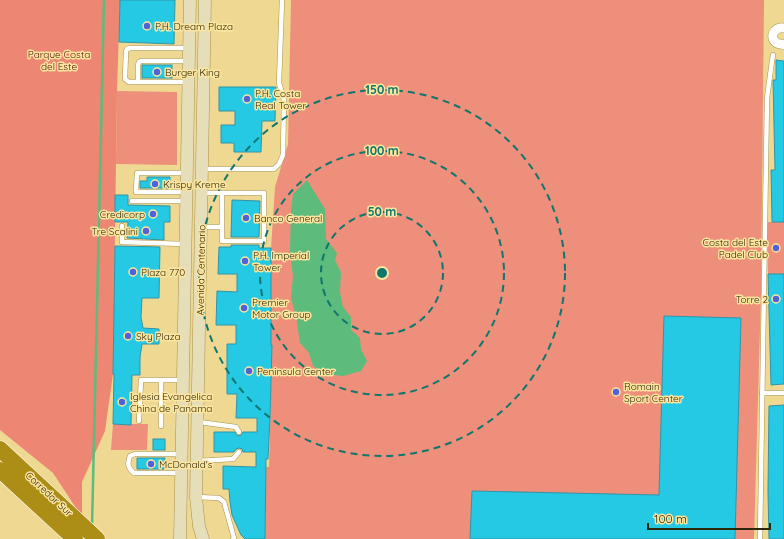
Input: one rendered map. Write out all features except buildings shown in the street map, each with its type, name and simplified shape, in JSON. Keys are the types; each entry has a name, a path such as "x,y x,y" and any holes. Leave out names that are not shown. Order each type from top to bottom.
{"highway":[{"name":"Corredor Sur","path":"0,449 24,482 75,539"},
{"name":"Corredor Sur","path":"0,470 24,482 97,539"}],"main road":[{"name":"Avenida Centenario","path":"180,539 190,0"},
{"name":"Avenida Centenario","path":"203,539 199,526 197,500 197,441 205,0"},
{"path":"187,171 202,169"},
{"path":"183,379 199,377"},
{"path":"182,441 197,441"},
{"path":"197,500 205,526 212,539"}],"street":[{"path":"784,28 779,28 773,34 777,44 784,44"}],"lane":[{"path":"202,169 274,169 279,164 283,155 284,100 279,83 282,0"},
{"path":"189,82 129,82 125,79 127,49 190,48"},
{"path":"760,539 767,98 773,55"},
{"path":"138,82 138,64 141,61 189,61"},
{"path":"187,171 137,173 136,192 187,197"},
{"path":"202,193 222,193 264,193 264,241 222,241 222,193"},
{"path":"132,201 187,197"},
{"path":"122,226 122,242 186,244"},
{"path":"201,227 222,227"},
{"path":"139,421 141,380 183,379"},
{"path":"161,380 161,426"},
{"path":"762,394 784,393"},
{"path":"198,422 236,427 240,432"},
{"path":"197,461 233,459 239,452"},
{"path":"181,454 135,454 130,456 128,462 129,469 134,473 181,473"},
{"path":"197,500 219,498 224,502 234,538 233,539"}],"shaded area":[{"path":"291,0 764,0 761,293 754,539 265,539 266,467 269,467 272,345 271,248 275,187 288,144"},
{"path":"117,91 177,92 177,165 116,164"},
{"path":"307,180 325,209 326,239 337,253 335,260 341,272 340,292 343,307 351,317 351,330 360,338 361,349 367,361 361,371 343,376 326,374 313,366 309,353 300,343 296,316 291,298 293,277 290,250 293,194"},
{"name":"Costa del Este Padel Club","path":"767,222 784,222 784,274 768,274"},
{"path":"113,424 148,424 147,450 111,450"}],"green space":[{"name":"Parque Costa del Este","path":"0,0 120,0 117,91 113,374 105,431 82,482 82,517 53,473 0,430"}],"waterway":[{"path":"92,527 104,0"}],"place":[{"name":"P.H. Dream Plaza","path":"147,26"},
{"name":"Burger King","path":"157,72"},
{"name":"P.H. Costa Real Tower","path":"247,99"},
{"name":"Krispy Kreme","path":"155,184"},
{"name":"Credicorp","path":"153,214"},
{"name":"Banco General","path":"246,218"},
{"name":"Tre Scalini","path":"146,231"},
{"name":"Costa del Este Padel Club","path":"776,248"},
{"name":"P.H. Imperial Tower","path":"245,261"},
{"name":"Plaza 770","path":"133,272"},
{"name":"Torre 2","path":"776,299"},
{"name":"Premier Motor Group","path":"244,308"},
{"name":"Sky Plaza","path":"128,336"},
{"name":"Peninsula Center","path":"249,371"},
{"name":"Romain Sport Center","path":"616,392"},
{"name":"Iglesia Evangelica China de Panama","path":"122,402"},
{"name":"McDonald's","path":"151,464"}]}
